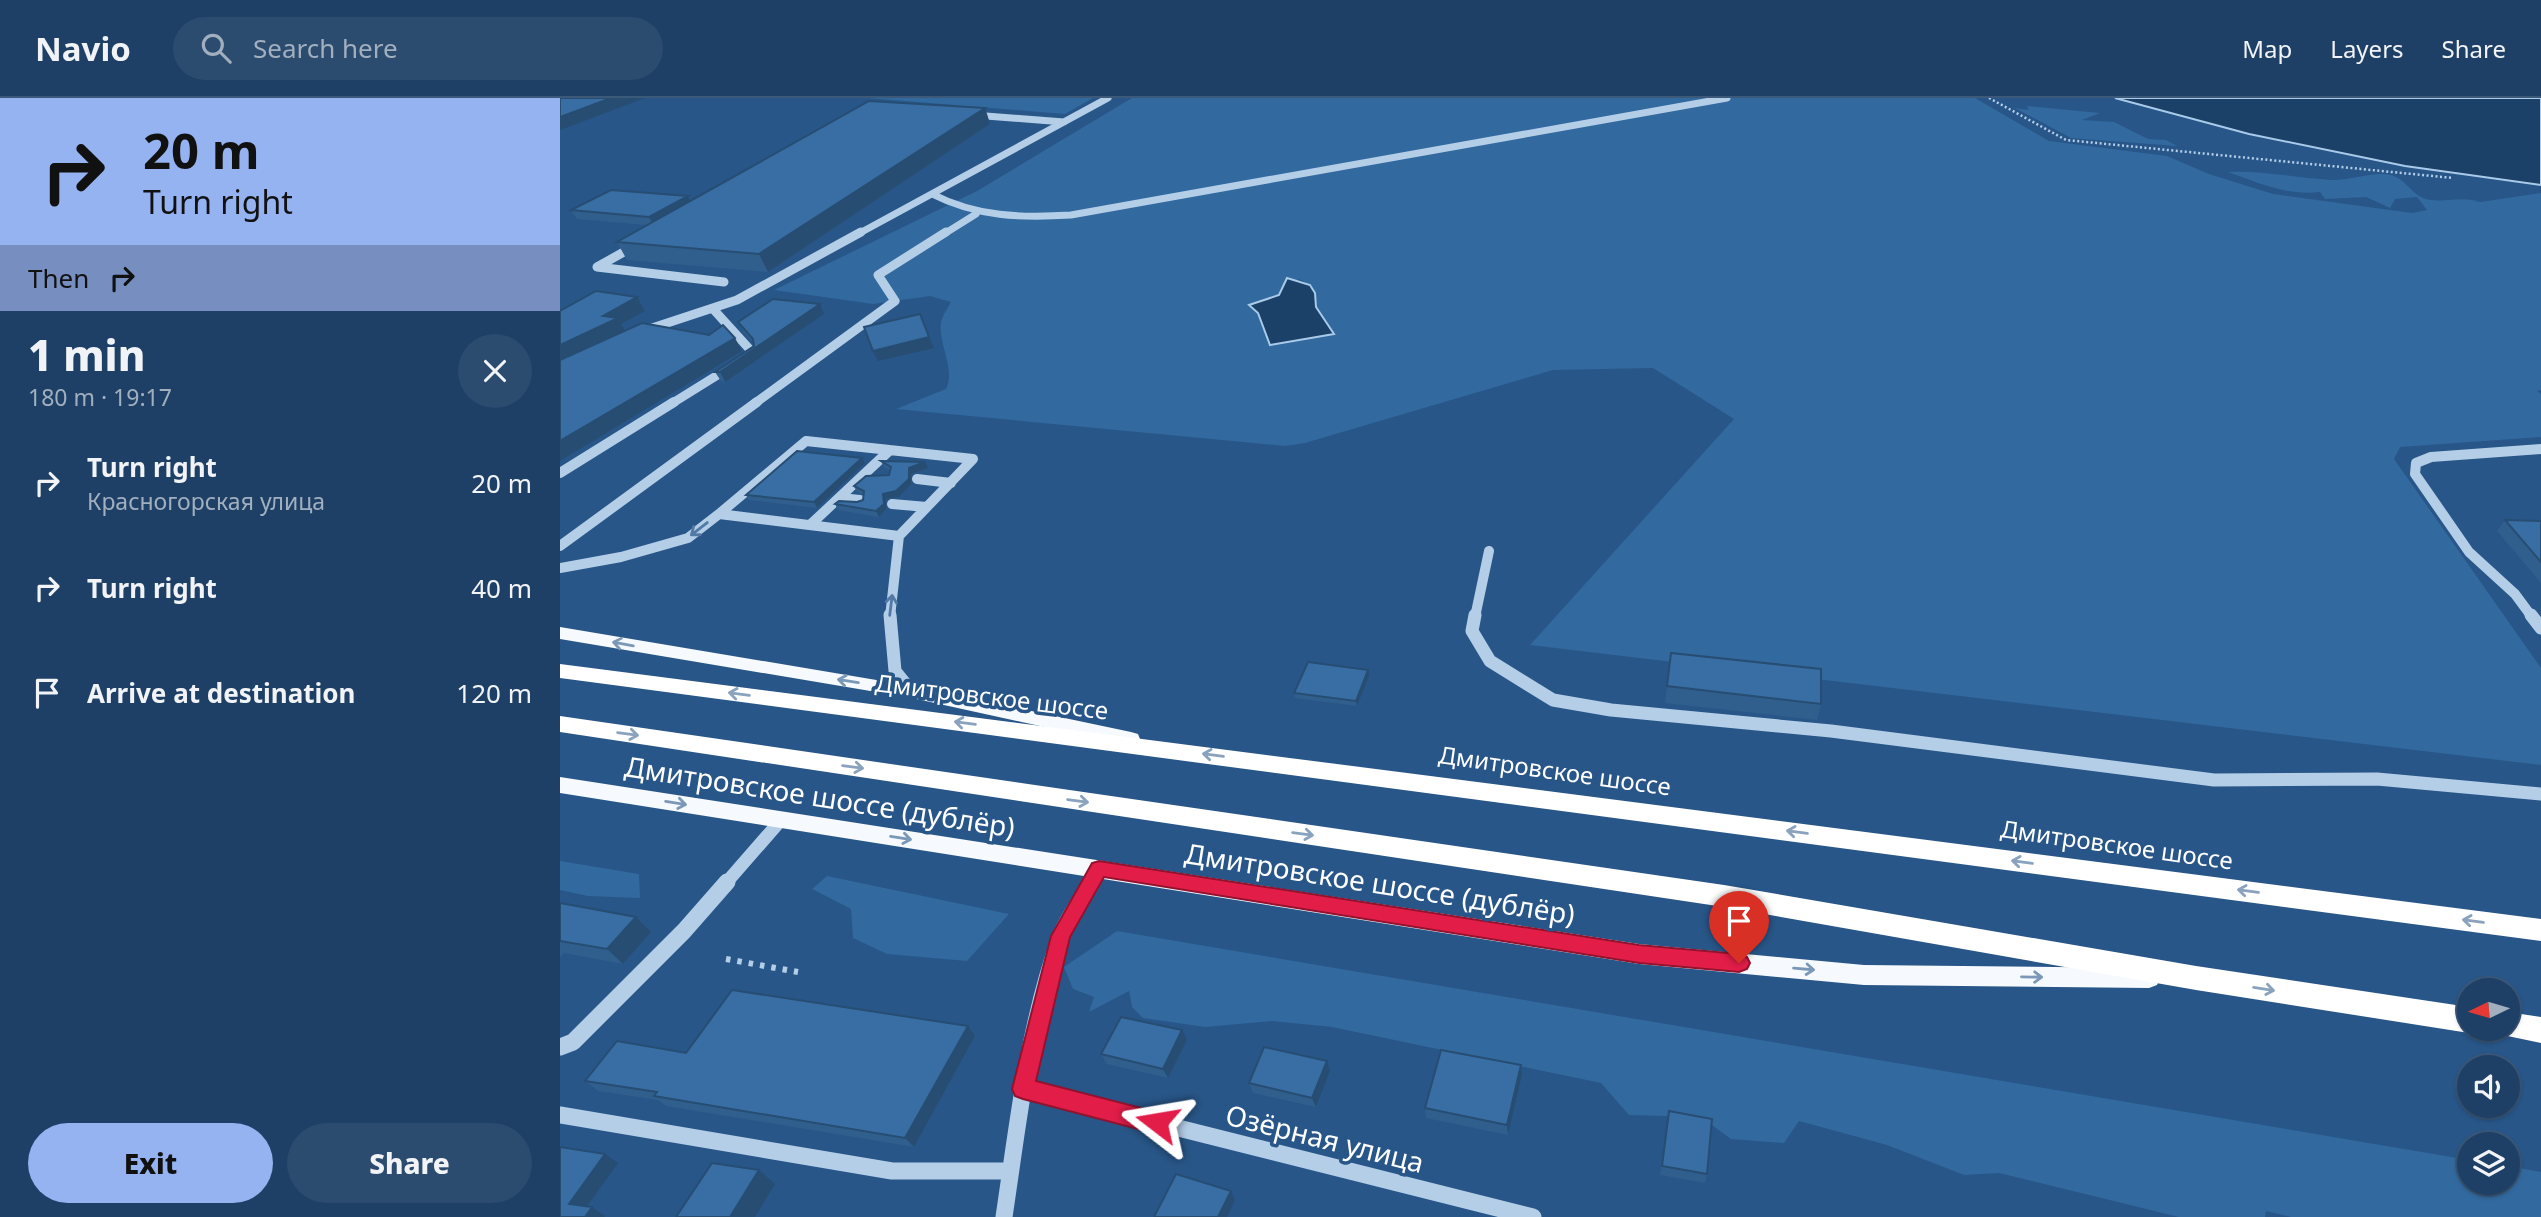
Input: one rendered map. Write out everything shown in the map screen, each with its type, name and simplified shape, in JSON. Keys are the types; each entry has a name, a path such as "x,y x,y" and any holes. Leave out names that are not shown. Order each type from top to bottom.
{"highway":[{"name":"Дмитровское шоссе","path":"560,671 2541,930"},
{"path":"560,724 1724,896 2196,978 2457,1018"},
{"path":"2520,1027 2541,1030"}],"main road":[{"path":"560,633 912,692 1179,750"},
{"name":"Дмитровское шоссе (дублёр)","path":"560,785 1639,954 1864,975 2196,978"}],"street":[{"path":"635,335 714,310 1108,98"},
{"path":"932,194 976,214 1007,219 1070,215 1727,98"},
{"path":"959,114 1064,122"},
{"path":"560,546 895,301 878,275 976,214"},
{"path":"645,239 597,267 724,282"},
{"path":"560,473 753,353 714,310"},
{"path":"560,568 621,557 688,538 806,440 973,459 899,536 889,622 895,671 912,692"},
{"path":"810,525 890,450"},
{"path":"2541,450 2431,457 2416,463 2415,474 2469,552 2515,594 2541,628"},
{"path":"866,473 886,475"},
{"path":"917,479 951,483"},
{"path":"840,498 860,500"},
{"path":"719,514 899,536"},
{"path":"1489,551 1472,631 1490,661 1553,699 1611,710 1831,731 2214,780 2377,779 2541,794"},
{"path":"560,1046 573,1042 684,932 781,820"},
{"path":"1004,1217 1023,1089 1061,936 1099,869"},
{"name":"Озёрная улица","path":"1023,1089 1534,1217"},
{"path":"560,1115 892,1171 1009,1171"}],"lane":[{"path":"892,504 927,508"}],"path":[{"path":"1989,98 2066,140 2453,178"},
{"path":"726,959 798,972"}],"shaded area":[{"path":"868,98 1093,98 1065,114"},
{"path":"1132,98 1975,98 2049,141 2167,156 2209,174 2273,194 2412,213 2427,210 2417,197 2395,199 2390,208 2366,197 2325,199 2320,192 2285,190 2228,172 2331,180 2376,174 2391,175 2402,180 2420,196 2431,200 2468,199 2480,202 2541,193 2541,390 2537,391 2541,394 2541,437 2400,447 2394,459 2541,668 2541,765 1530,645 1734,419 1653,368 1553,370 1305,443 1285,446 896,409 946,389 949,373 941,322 951,302 930,296 873,304 774,290 977,191","holes":["1299,279 1312,290 1316,307 1270,345 1258,313 1250,305 1279,295"]},
{"path":"2115,98 2541,98 2541,185 2405,166 2249,134"},
{"path":"2027,106 2100,113 2082,120 2114,122 2148,139 2166,140 2177,146 2071,138 2015,108 2029,110"},
{"path":"1287,278 1310,285 1315,293 1316,307 1334,334 1270,345 1258,313 1249,305 1279,295"},
{"path":"560,861 639,874 640,898 588,896 560,890"},
{"path":"827,876 1009,914 967,961 887,954 853,938 851,909 812,889"},
{"path":"1117,931 2457,1158 2457,1195 2520,1195 2520,1168 2541,1172 2541,1217 2291,1217 2266,1211 2265,1217 2179,1217 1999,1173 1964,1175 1887,1145 1799,1121 1784,1143 1731,1139 1701,1117 1629,1115 1601,1083 1332,1027 1272,1021 1205,1027 1143,1018 1132,1007 1129,991 1089,1012 1094,997 1073,989 1064,967"}],"building":[{"path":"560,98 611,98 560,117"},
{"path":"869,101 985,108 759,254 617,242"},
{"path":"611,190 688,196 649,217 571,210"},
{"path":"596,291 637,297 603,316 618,318 560,345 560,311"},
{"path":"773,299 820,304 720,372 715,372 754,346 753,339 738,322"},
{"path":"920,314 929,337 873,351 864,327"},
{"path":"642,323 709,335 723,325 735,338 560,441 560,360"},
{"path":"797,451 862,458 814,502 746,495"},
{"path":"881,461 925,462 909,468 909,479 896,491 883,494 884,504 876,511 835,504 839,501 863,500 864,491 854,486 866,476 889,475 891,467"},
{"path":"2505,520 2541,521 2541,562"},
{"path":"1671,653 1821,669 1821,704 1667,686"},
{"path":"1308,662 1368,670 1356,701 1294,693"},
{"path":"560,903 636,917 607,949 560,941"},
{"path":"732,990 968,1026 905,1138 654,1096 657,1092 585,1081 617,1041 686,1053"},
{"path":"1121,1017 1182,1030 1163,1069 1101,1054"},
{"path":"1264,1047 1327,1061 1312,1098 1249,1083"},
{"path":"1441,1050 1521,1065 1507,1125 1425,1108"},
{"path":"1669,1111 1712,1119 1707,1174 1662,1166"},
{"path":"560,1147 605,1154 569,1204 592,1207 585,1217 560,1217"},
{"path":"712,1163 759,1170 730,1217 676,1217"},
{"path":"1176,1174 1231,1191 1218,1217 1154,1217"}],"route":[{"path":"1157,1122 1023,1089 1061,936 1099,869 1639,954 1739,963"}]}
